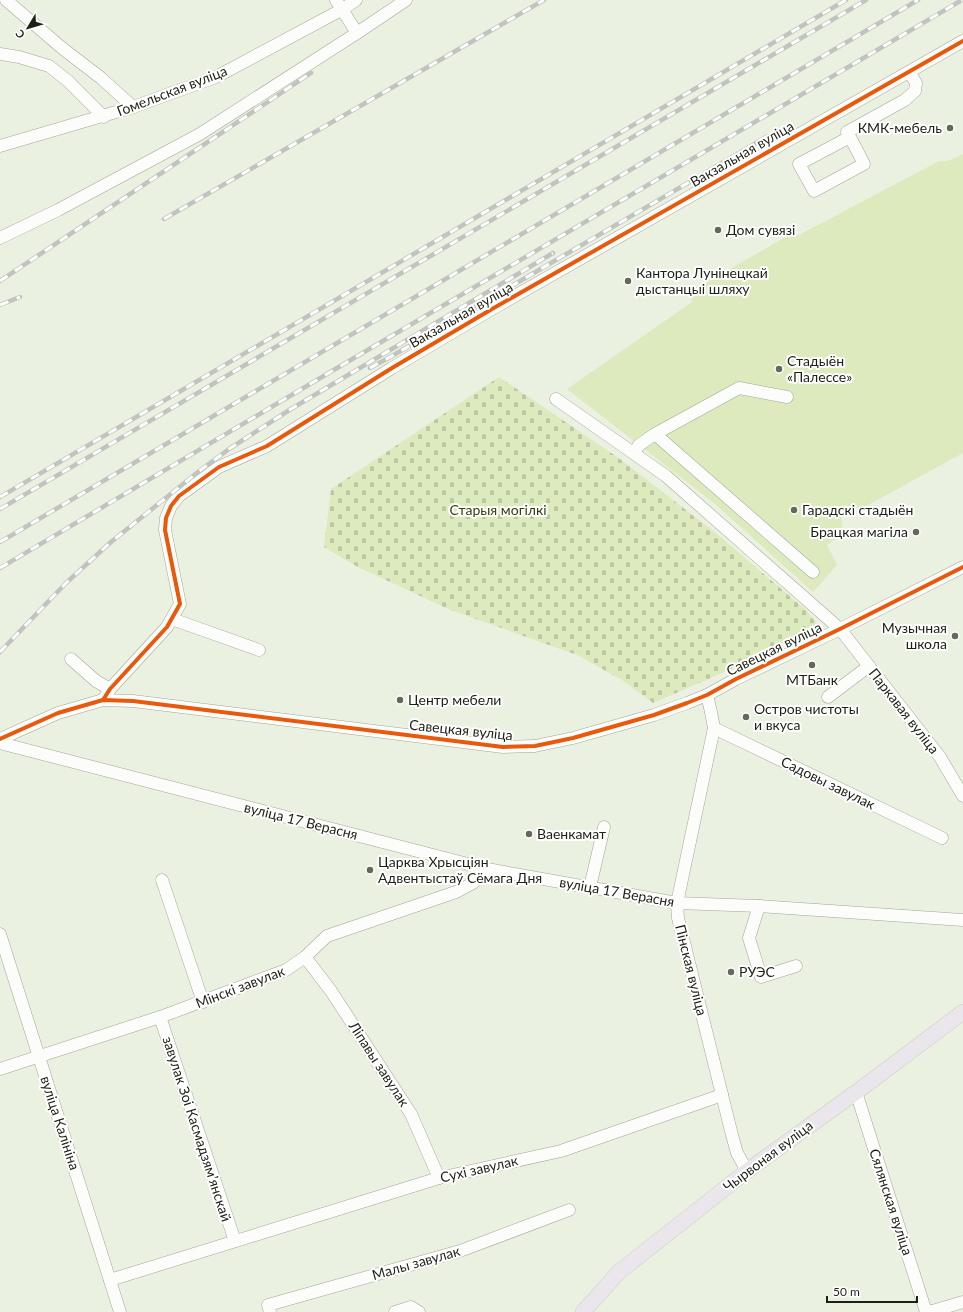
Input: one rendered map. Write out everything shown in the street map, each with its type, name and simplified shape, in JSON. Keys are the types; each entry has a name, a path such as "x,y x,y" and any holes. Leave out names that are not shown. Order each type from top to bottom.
{"main road":[{"name":"Чырвоная вуліца","path":"583,1312 619,1272 747,1171 963,1012"}],"street":[{"path":"6,0 62,48 101,78 133,107"},
{"name":"Гомельская вуліца","path":"0,146 104,117 216,77 339,5 356,0"},
{"path":"0,238 58,210 200,134 406,0"},
{"path":"339,5 357,33"},
{"name":"Вакзальная вуліца","path":"103,700 110,689 167,627 180,604 165,530 166,518 171,506 178,496 219,467 267,446 392,368 452,333 963,41"},
{"path":"0,54 20,57 49,66 68,81 104,117"},
{"path":"850,137 799,164 814,191 864,164 850,137 847,132 905,100 915,91 916,83 909,72"},
{"path":"634,453 639,445 655,434 739,388 787,397"},
{"name":"Паркавая вуліца","path":"556,399 666,476 840,629 940,757 963,796"},
{"path":"655,434 813,572"},
{"name":"Савецкая вуліца","path":"0,739 58,713 103,700 133,701 503,747 535,746 573,738 654,715 706,695 963,567"},
{"path":"172,619 259,650"},
{"path":"71,659 96,681 110,689"},
{"path":"828,697 869,666"},
{"name":"Пінская вуліца","path":"706,695 714,728 677,903 678,918 737,1153 747,1171"},
{"name":"Садовы завулак","path":"714,728 942,838"},
{"name":"вуліца 17 Верасня","path":"0,743 487,869 590,888 677,903 759,906 963,920"},
{"path":"590,888 604,827"},
{"name":"Мінскі завулак","path":"0,1069 160,1017 286,970 305,958 327,936 456,892 473,883 487,869"},
{"path":"162,880 203,1002"},
{"path":"759,906 749,938 761,977 796,966"},
{"name":"вуліца Калініна","path":"0,934 120,1312"},
{"name":"Ліпавы завулак","path":"305,958 331,991 411,1114 438,1178"},
{"name":"завулак Зоі Касмадзямʼянскай","path":"160,1017 234,1241"},
{"name":"Сялянская вуліца","path":"856,1092 926,1312"},
{"name":"Сухі завулак","path":"110,1280 438,1178 561,1151 722,1095"},
{"name":"Малы завулак","path":"270,1312 268,1305 460,1251 569,1210"},
{"path":"929,1312 963,1302"},
{"path":"395,1312 411,1307 419,1312"}],"green space":[{"name":"Стадыён «Палессе»","path":"963,154 963,453 859,510 855,504 840,512 842,523 841,531 836,538 827,545 837,565 813,592 715,504 567,389 692,302 689,291 789,235 799,235 939,161 948,161"},
{"name":"Старыя могілкі","path":"499,377 620,459 717,534 806,610 818,625 729,670 653,703 622,680 577,655 448,609 356,566 324,547 331,489"}],"railway":[{"path":"164,219 544,0"},
{"path":"0,497 846,0"},
{"path":"0,509 866,0"},
{"path":"0,542 918,0"},
{"path":"0,568 962,0"},
{"path":"0,281 311,73"},
{"path":"370,368 768,136"},
{"path":"0,652 66,583 111,542 229,449 291,409 553,253"},
{"path":"0,305 20,297"}],"cycle path":[{"path":"103,700 110,689 167,627 180,604 165,530 166,518 171,506 179,496 219,467 267,446 392,368 492,309 963,41"},
{"path":"0,739 58,713 103,700 133,701 503,747 535,746 573,738 654,715 707,695 736,679 963,567"}],"place":[{"name":"КМК-мебель","path":"950,128"},
{"name":"Дом сувязі","path":"718,230"},
{"name":"Кантора Лунінецкай дыстанцыі шляху","path":"628,281"},
{"name":"Стадыён «Палессе»","path":"779,369"},
{"name":"Гарадскі стадыён","path":"794,510"},
{"name":"Брацкая магіла","path":"916,532"},
{"name":"Музычная школа","path":"955,636"},
{"name":"МТБанк","path":"812,665"},
{"name":"Центр мебели","path":"400,700"},
{"name":"Остров чистоты и вкуса","path":"746,717"},
{"name":"Ваенкамат","path":"529,834"},
{"name":"Царква Хрысціян Адвентыстаў Сёмага Дня","path":"370,870"},
{"name":"РУЭС","path":"731,972"}]}
